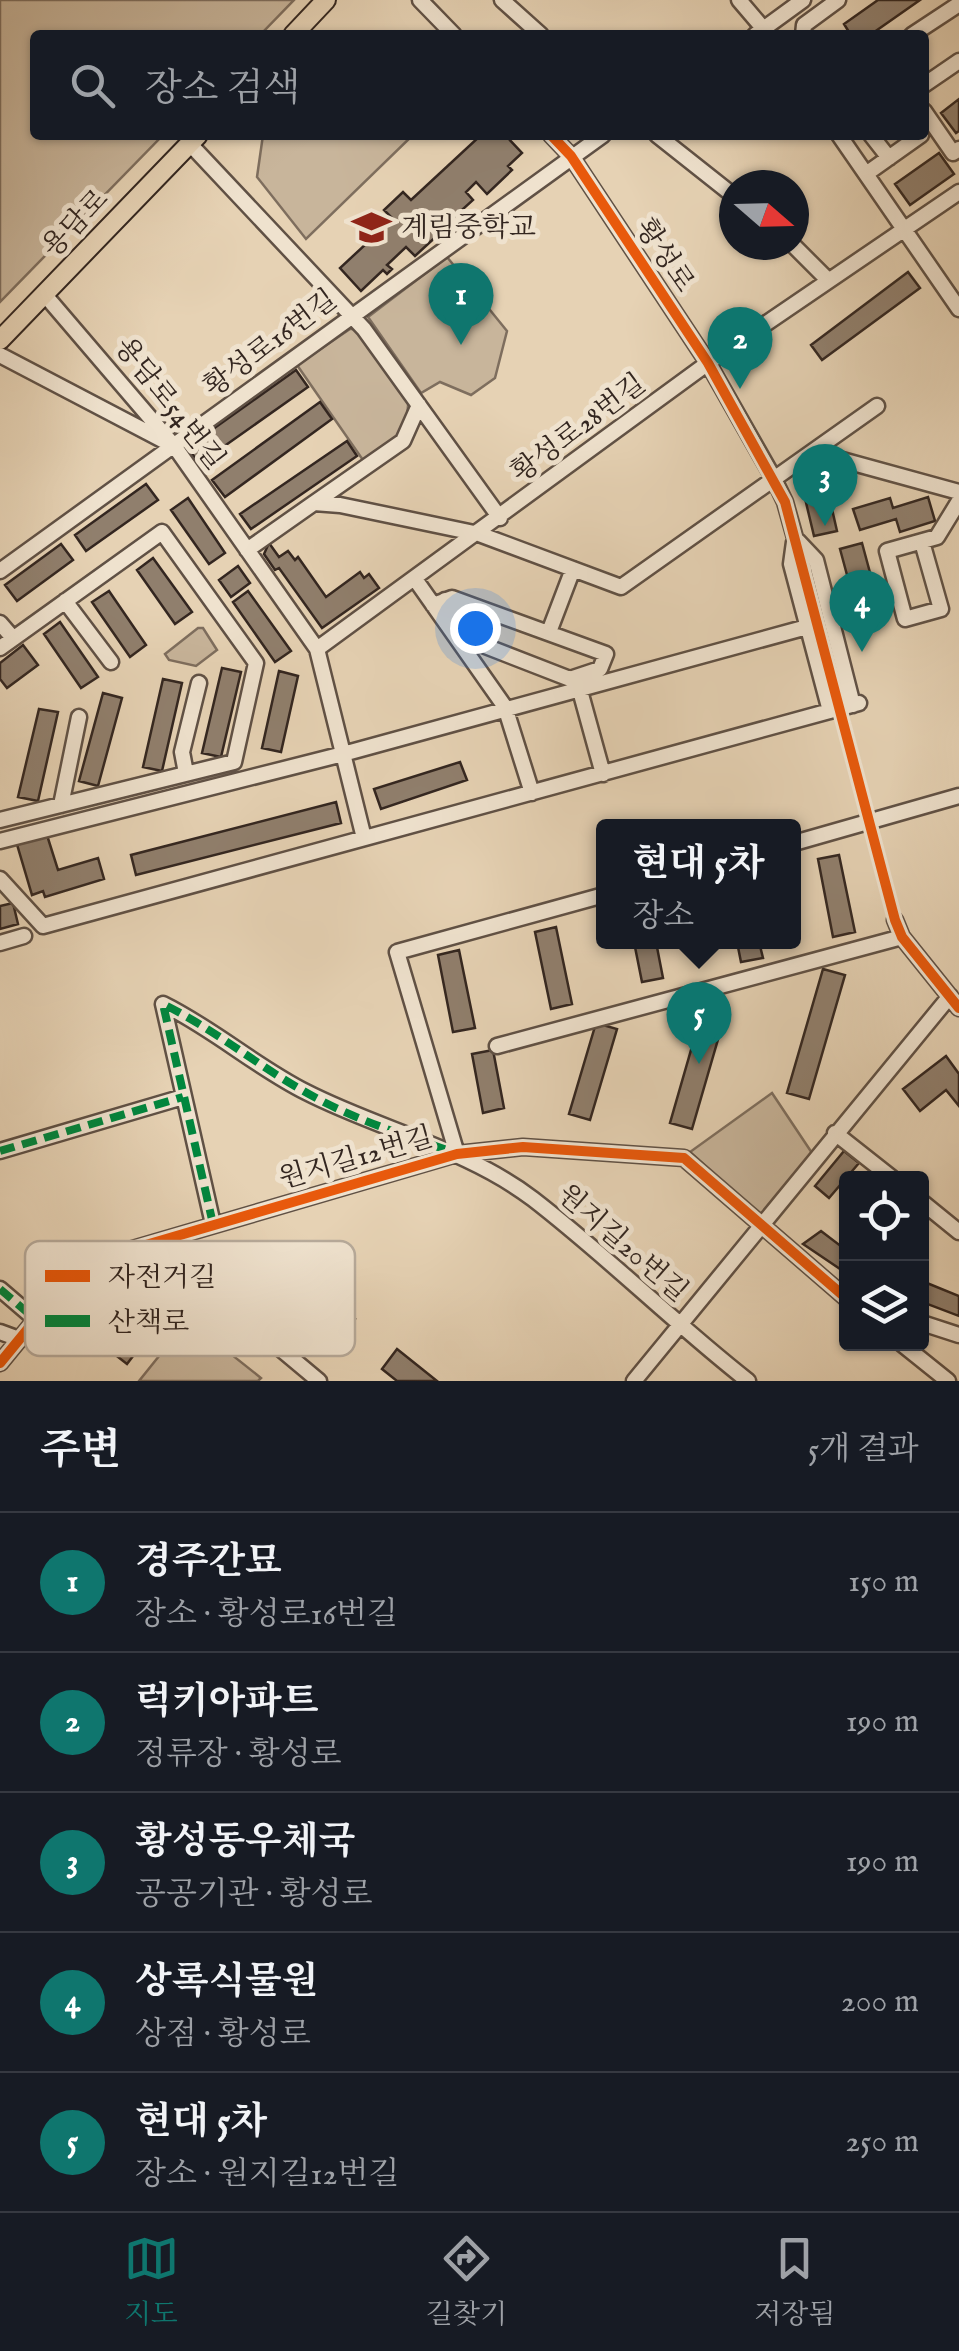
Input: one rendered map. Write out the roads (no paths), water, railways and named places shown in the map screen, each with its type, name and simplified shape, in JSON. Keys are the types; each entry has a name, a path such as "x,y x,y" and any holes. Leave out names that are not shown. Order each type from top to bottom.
{"main road":[{"path":"298,30 326,0"},
{"name":"용담로","path":"0,340 194,140"}],"street":[{"path":"420,0 449,30"},
{"path":"502,0 535,30"},
{"path":"740,0 761,30"},
{"path":"767,30 803,0"},
{"path":"804,30 804,25 838,0"},
{"path":"920,30 959,4"},
{"path":"929,81 959,60"},
{"path":"929,133 953,153 959,149"},
{"name":"용담로","path":"194,140 352,314 500,518"},
{"name":"황성로","path":"556,140 571,156 708,363 773,477 804,570"},
{"name":"황성로16번길","path":"0,570 595,140"},
{"path":"663,140 719,184"},
{"path":"842,140 959,308"},
{"path":"876,140 889,158"},
{"path":"866,174 914,140"},
{"name":"황성로28번길","path":"317,648 479,534 708,363 959,192"},
{"path":"809,260 828,280"},
{"name":"용담로54번길","path":"45,295 175,447 317,648 364,838"},
{"path":"0,355 175,447"},
{"path":"247,550 403,440 418,405"},
{"path":"314,503 396,515 479,534 621,588 876,406"},
{"path":"813,452 959,492"},
{"path":"922,542 940,609 906,619 886,551 937,537 959,501"},
{"path":"0,623 6,643 162,532 256,663 234,762 0,820"},
{"path":"795,536 791,564 830,711"},
{"path":"0,878 43,926 856,704 816,560 795,536"},
{"path":"549,632 573,569"},
{"path":"415,580 480,644 570,679 600,669 606,654 452,598 439,602"},
{"path":"65,600 111,662"},
{"path":"439,602 505,707 532,794"},
{"path":"0,841 344,754 807,627"},
{"path":"186,774 182,752 199,684"},
{"path":"580,687 604,774"},
{"path":"61,805 80,718"},
{"path":"801,841 959,796"},
{"name":"원지길12번길","path":"457,1154 397,952 596,897"},
{"path":"634,1381 835,1133 955,1002 902,937 896,920"},
{"path":"0,944 24,936"},
{"path":"497,1046 902,937"},
{"name":"원지길12번길","path":"213,1224 164,1004 198,1021 300,1089 370,1124 457,1154"},
{"path":"0,1151 182,1098"},
{"path":"835,1133 883,1171"},
{"name":"원지길12번길","path":"160,1241 457,1154 523,1147 684,1158 839,1292"},
{"name":"원지길20번길","path":"457,1154 532,1198 680,1328 748,1381"},
{"path":"929,1208 959,1232"},
{"path":"0,1289 25,1310"},
{"path":"929,1325 959,1335"},
{"path":"0,1332 20,1339"},
{"name":"원지길12번길","path":"0,1363 25,1333"},
{"path":"911,1351 948,1381"},
{"path":"289,1356 319,1381"}],"tunnel":[{"path":"804,570 895,920"}],"place":[{"name":"계림중학교","path":"371,228"},
{"name":"경주간묘","path":"461,345"},
{"name":"럭키아파트","path":"740,389"},
{"name":"황성동우체국","path":"825,526"},
{"name":"상록식물원","path":"862,652"},
{"name":"현대 5차","path":"699,1064"}]}
